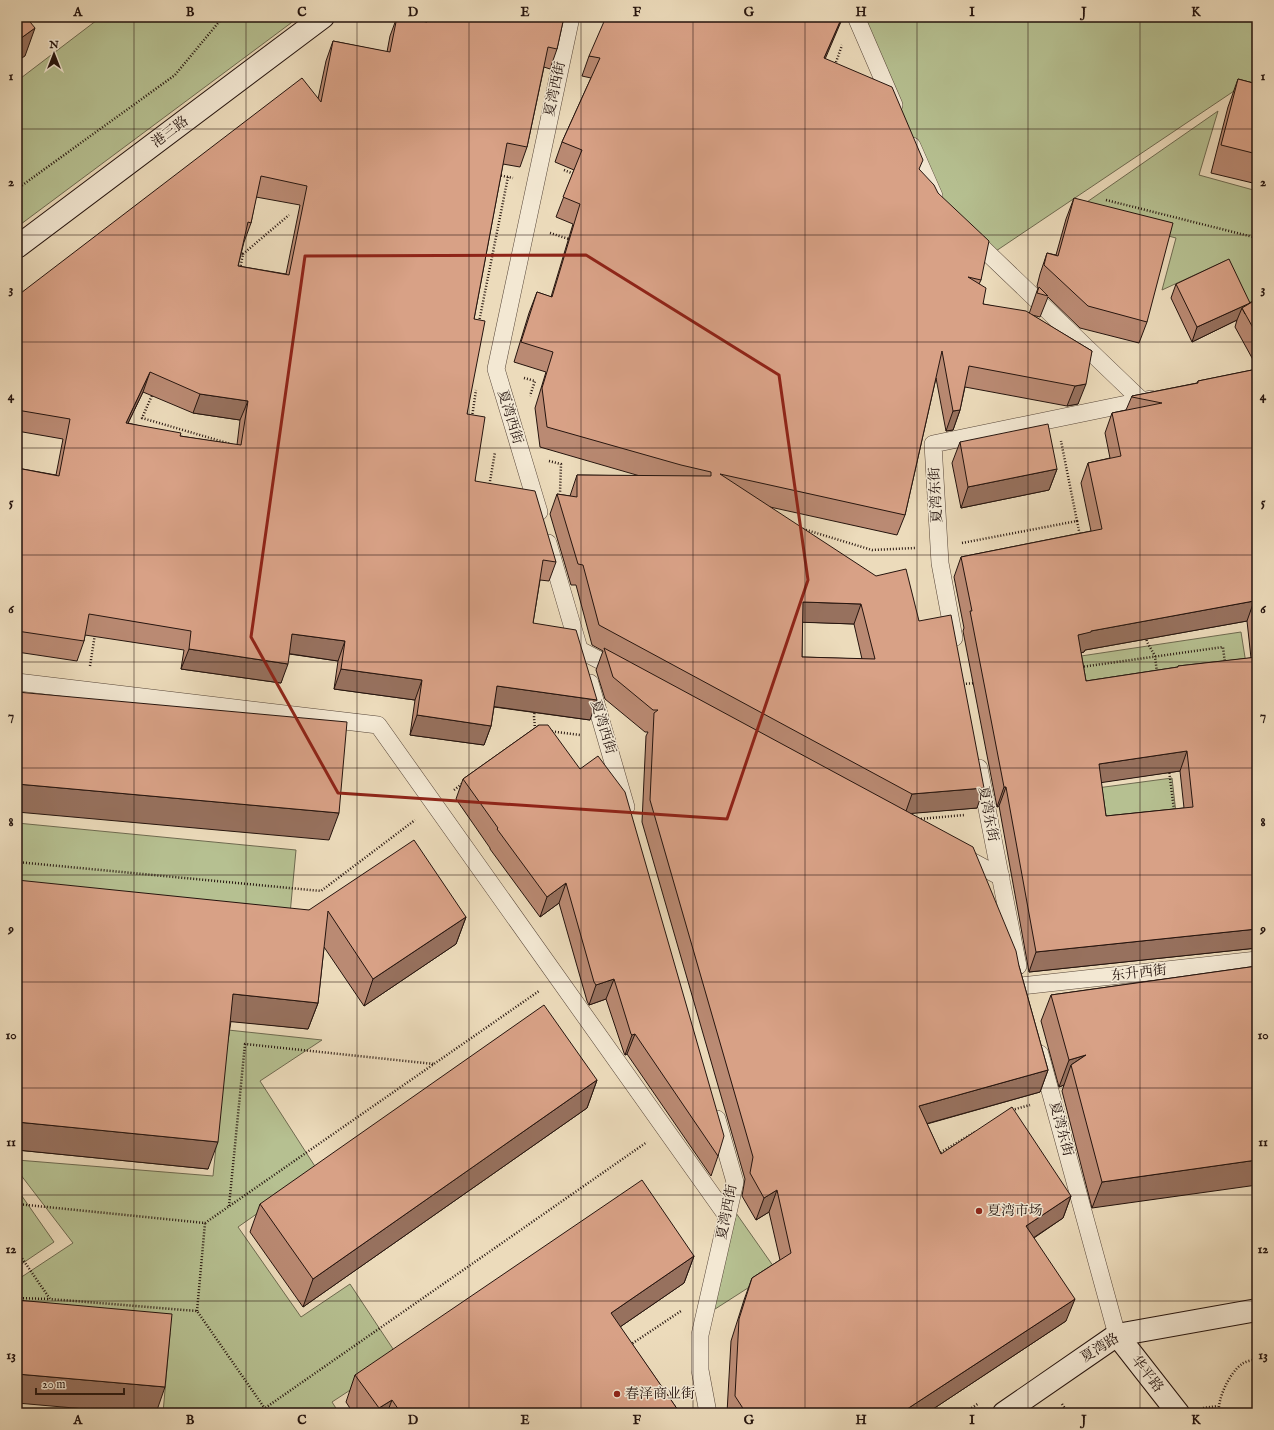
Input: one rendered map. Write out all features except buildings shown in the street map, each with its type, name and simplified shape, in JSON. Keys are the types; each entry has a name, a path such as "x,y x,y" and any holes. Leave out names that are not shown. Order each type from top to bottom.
{"main road":[{"name":"港三路","path":"17,247 323,17"},
{"name":"夏湾路","path":"1004,1413 1117,1335 1257,1310"},
{"name":"华平路","path":"1117,1335 1178,1413"}],"lane":[{"name":"夏湾西街","path":"571,17 496,369 632,825"},
{"path":"856,17 938,206 944,211"},
{"path":"960,227 1142,401"},
{"name":"夏湾东街","path":"971,683 940,563 933,444 1166,396"},
{"path":"580,650 636,680"},
{"path":"17,682 378,725 727,1216"},
{"name":"夏湾东街","path":"976,752 1024,993"},
{"path":"952,851 1001,877"},
{"name":"东升西街","path":"1024,993 1257,960"},
{"name":"夏湾东街","path":"1036,1038 1117,1335"},
{"name":"夏湾西街","path":"708,1413 700,1370 700,1335 735,1182 713,1106"}],"path":[{"path":"17,189 175,75 223,17"},
{"path":"492,174 536,183 545,162 580,177"},
{"path":"1106,200 1257,238"},
{"path":"239,272 243,254 289,215"},
{"path":"527,225 578,242"},
{"path":"236,253 243,254"},
{"path":"155,390 142,418 240,446"},
{"path":"1057,419 1081,541"},
{"path":"489,487 499,428 515,431"},
{"path":"232,452 233,444"},
{"path":"800,528 872,550 939,547 1077,521"},
{"path":"87,690 96,627"},
{"path":"1146,635 1147,642 1155,656 1158,680"},
{"path":"1078,668 1223,647 1225,669"},
{"path":"535,729 606,738"},
{"path":"1169,765 1174,812"},
{"path":"17,862 321,891 466,781"},
{"path":"911,819 988,813"},
{"path":"17,1204 205,1223 558,979"},
{"path":"229,1206 245,1044 434,1064"},
{"path":"1011,1110 1052,1098"},
{"path":"258,1413 665,1129"},
{"path":"932,1157 978,1130"},
{"path":"205,1223 197,1311 268,1413"},
{"path":"17,1251 50,1299"},
{"path":"17,1298 50,1299 197,1311"},
{"path":"624,1349 681,1311 707,1303"},
{"path":"1219,1413 1218,1406 1227,1380 1242,1364 1257,1359"}],"highlighted area":[{"path":"586,255 779,375 808,580 727,819 338,793 251,637 305,256"}],"green space":[{"path":"101,17 299,17 17,227 17,81"},
{"path":"859,17 1257,17 1257,94 1237,89 993,253 940,204"},
{"path":"1218,111 1199,175 1257,191 1257,303 1248,308 1225,261 1162,290 1176,238 1074,211"},
{"path":"1241,632 1247,670 1086,693 1081,656"},
{"path":"1172,778 1177,822 1102,832 1097,788"},
{"path":"17,823 296,850 289,925 17,899"},
{"path":"228,1030 322,1040 260,1081 318,1171 238,1227 301,1317 350,1284 399,1358 332,1402 339,1413 163,1413 170,1333 17,1318 17,1280 73,1243 17,1170 17,1160 213,1176"},
{"path":"17,1189 54,1242 17,1267"},
{"path":"736,1213 776,1270 712,1311"}],"place":[{"name":"夏湾市场","path":"979,1211"},
{"name":"春泽商业街","path":"617,1394"}]}
